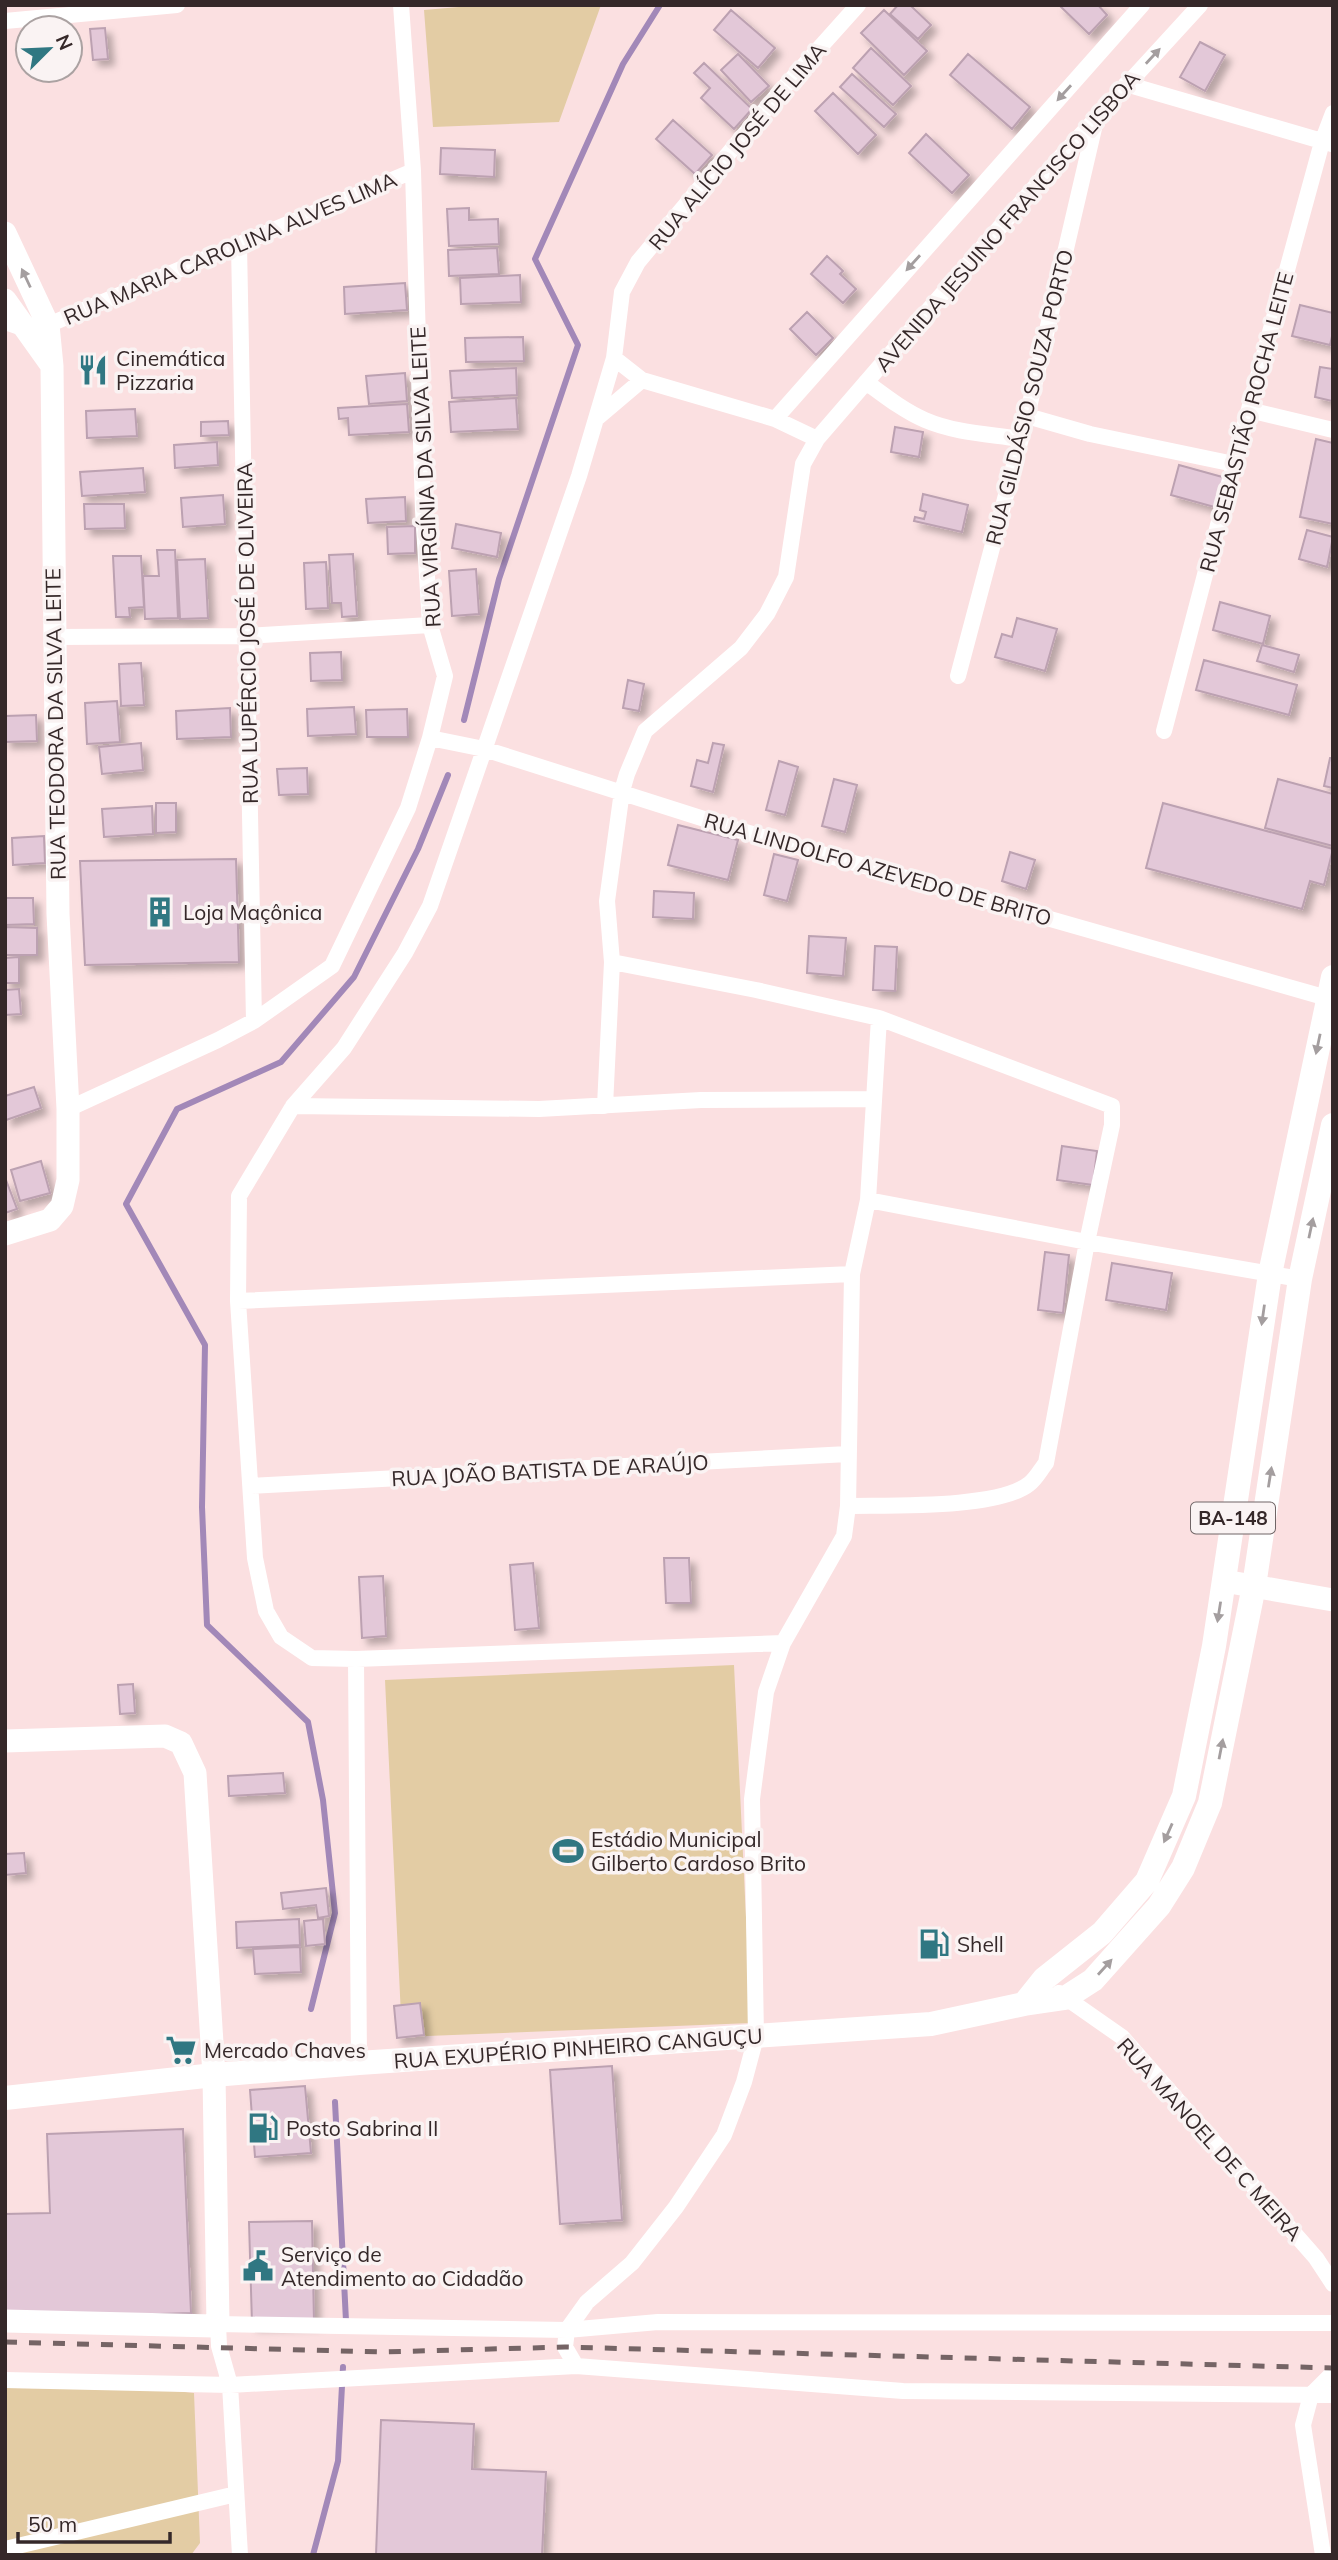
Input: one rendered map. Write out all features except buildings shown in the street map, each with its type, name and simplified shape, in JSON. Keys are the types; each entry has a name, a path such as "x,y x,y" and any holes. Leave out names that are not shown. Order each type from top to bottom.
{"main road":[{"name":"BA-148","path":"1024,2004 1044,1979 1102,1933 1147,1881 1184,1796 1214,1646 1270,1274 1330,988"},
{"name":"BA-148","path":"1024,2004 1065,1998 1093,1980 1159,1906 1183,1868 1210,1803 1254,1586 1300,1279 1326,1193 1333,1125"},
{"name":"RUA EXUPÉRIO PINHEIRO CANGUÇU","path":"5,2098 214,2075 359,2063 931,2024 1024,2004"}],"street":[{"path":"5,21 177,5"},
{"name":"RUA VIRGÍNIA DA SILVA LEITE","path":"254,1021 332,966 408,808 430,738 445,676 430,625 423,496 413,171 401,5"},
{"name":"RUA ALÍCIO JOSÉ DE LIMA","path":"614,358 622,292 638,262 779,93 858,5"},
{"name":"AVENIDA JESUINO FRANCISCO LISBOA","path":"775,419 1142,5"},
{"name":"AVENIDA JESUINO FRANCISCO LISBOA","path":"605,1106 612,962 607,901 622,791 645,731 741,648 767,614 786,578 803,464 817,439 1126,84 1200,5"},
{"path":"1126,84 1328,143"},
{"name":"RUA SEBASTIÃO ROCHA LEITE","path":"1164,731 1249,410 1328,143 1333,113"},
{"name":"RUA GILDÁSIO SOUZA PORTO","path":"958,676 1027,416 1096,118"},
{"name":"RUA MARIA CAROLINA ALVES LIMA","path":"38,327 413,171"},
{"name":"RUA TEODORA DA SILVA LEITE","path":"5,233 52,366 58,914 68,1109 68,1180 62,1206 50,1220 5,1234"},
{"name":"RUA LUPÉRCIO JOSÉ DE OLIVEIRA","path":"239,245 254,1021"},
{"path":"5,300 38,327"},
{"path":"5,322 38,327"},
{"path":"783,1643 356,1659 312,1658 281,1637 265,1611 255,1558 238,1301 239,1196 293,1107 344,1048 405,953 430,906 579,477 614,358 642,380 775,419 817,439"},
{"path":"596,419 642,380"},
{"path":"866,382 894,403 925,420 953,429 1021,439"},
{"path":"1249,410 1333,430"},
{"path":"1027,416 1090,434 1234,464"},
{"path":"54,637 247,636 430,625"},
{"name":"RUA LINDOLFO AZEVEDO DE BRITO","path":"430,738 484,749 742,831 1330,988"},
{"path":"612,962 880,1018 1111,1106 1112,1125 1087,1242 1046,1463 1029,1485 1008,1493 956,1504 848,1506"},
{"path":"576,2366 565,2347 567,2330 587,2302 632,2263 676,2207 724,2135 744,2082 756,2037 752,1799 765,1692 783,1643 844,1536 848,1506 852,1274 868,1200 880,1018"},
{"path":"68,1109 254,1021"},
{"path":"293,1107 540,1109 701,1100 874,1099"},
{"path":"868,1200 1300,1279"},
{"path":"238,1301 852,1274"},
{"name":"RUA JOÃO BATISTA DE ARAÚJO","path":"251,1486 848,1454"},
{"path":"1224,1581 1333,1600"},
{"path":"356,1659 359,2063"},
{"path":"5,1741 165,1736 181,1743 195,1773 214,2075 219,2346 230,2385 240,2554"},
{"name":"RUA MANOEL DE C MEIRA","path":"1044,1979 1065,1998 1122,2037 1316,2258 1333,2284"},
{"path":"5,2321 567,2330 658,2322 1333,2323"},
{"path":"5,2380 230,2385 576,2366 903,2390 1333,2395"},
{"path":"1322,2555 1303,2425 1311,2395 1333,2373"},
{"path":"5,2549 236,2494"}],"shaded area":[{"path":"482,5 601,5 559,122 433,127 424,10"},
{"name":"Estádio Municipal Gilberto Cardoso Brito","path":"734,1665 751,2023 402,2037 385,1680"},
{"path":"5,2388 155,2389 194,2393 200,2543 191,2555 5,2555"}],"waterway":[{"path":"464,720 499,579 578,345 535,259 623,64 660,5"},
{"path":"311,2009 335,1913 323,1800 308,1722 207,1625 202,1507 205,1345 126,1204 177,1109 281,1062 354,977 418,849 448,775"},
{"path":"335,2102 346,2321"},
{"path":"313,2555 338,2461 343,2367"}],"railway":[{"path":"5,2342 382,2352 565,2347 1333,2368"}],"place":[{"name":"Cinemática Pizzaria","path":"93,370"},
{"name":"Loja Maçônica","path":"160,912"},
{"name":"Estádio Municipal Gilberto Cardoso Brito","path":"568,1851"},
{"name":"Shell","path":"934,1944"},
{"name":"Mercado Chaves","path":"181,2050"},
{"name":"Posto Sabrina II","path":"263,2128"},
{"name":"Serviço de Atendimento ao Cidadão","path":"258,2266"}]}
